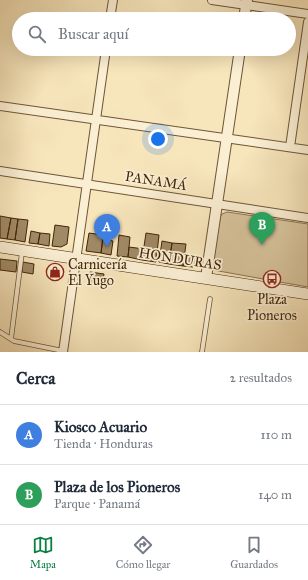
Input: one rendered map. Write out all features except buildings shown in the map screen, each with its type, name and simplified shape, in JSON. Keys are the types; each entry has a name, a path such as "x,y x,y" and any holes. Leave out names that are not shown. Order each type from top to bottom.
{"main road":[{"name":"HONDURAS","path":"0,247 308,294"}],"street":[{"path":"111,12 113,0"},
{"path":"212,0 247,3 308,14"},
{"path":"290,147 308,22"},
{"path":"63,352 105,56"},
{"path":"206,278 239,56"},
{"path":"0,106 308,150"},
{"name":"PANAMÁ","path":"0,171 308,218"}],"lane":[{"path":"11,339 22,251"},
{"path":"202,352 210,300"},
{"path":"0,332 11,339 63,352"}],"shaded area":[{"path":"227,212 308,224 308,287 213,270 212,267 220,217 222,214"}],"place":[{"name":"Plaza de los Pioneros","path":"262,245"},
{"name":"Kiosco Acuario","path":"107,247"},
{"name":"Carnicería El Yugo","path":"55,272"},
{"name":"Plaza Pioneros","path":"272,279"}]}
